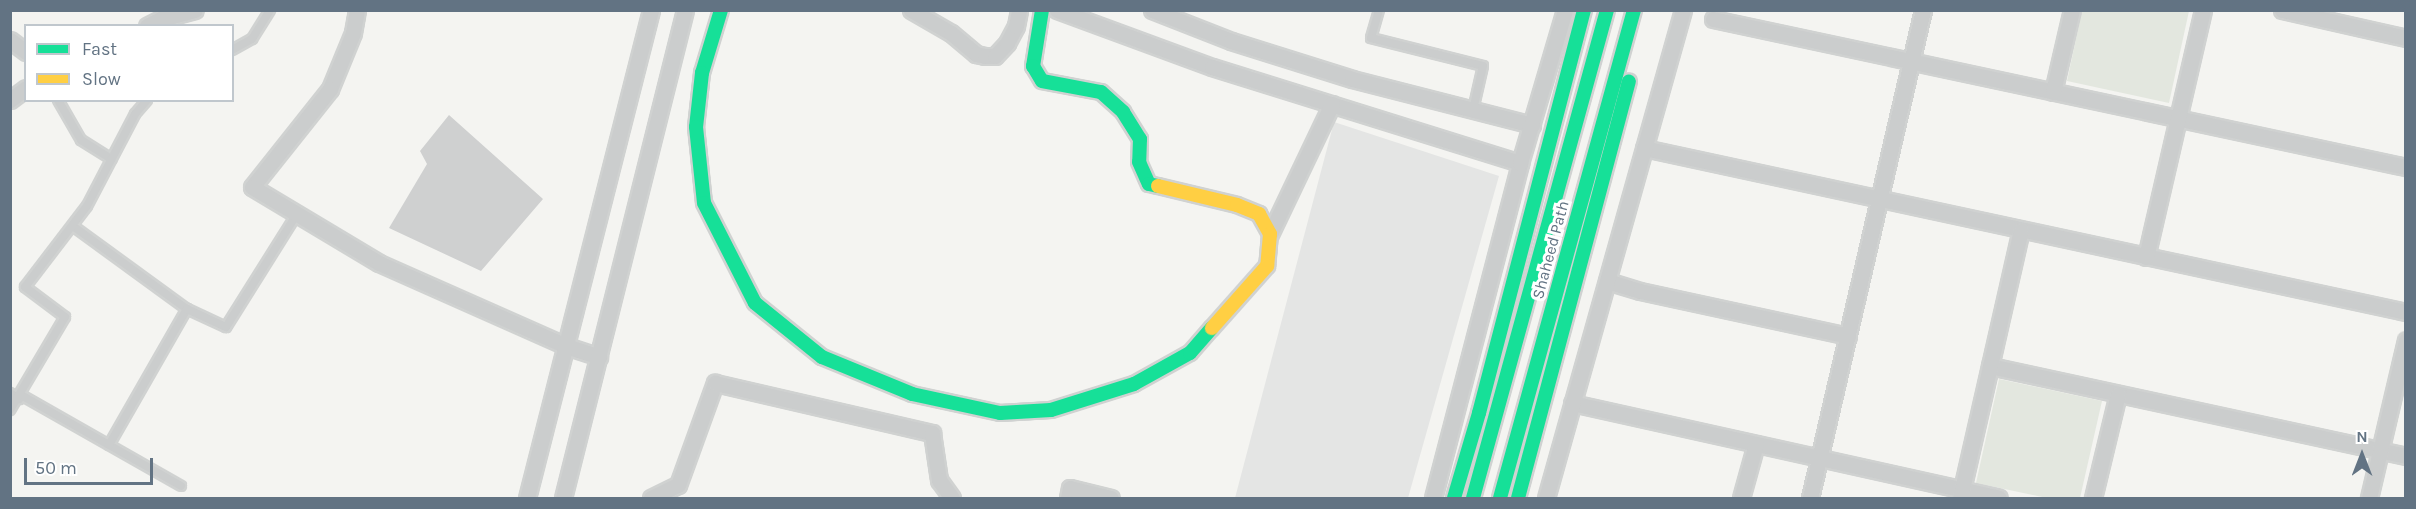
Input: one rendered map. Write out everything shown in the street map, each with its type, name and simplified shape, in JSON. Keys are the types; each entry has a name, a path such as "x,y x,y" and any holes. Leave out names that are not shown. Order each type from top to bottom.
{"main road":[{"path":"721,10 702,73 696,126 704,203 755,303 822,357 902,390 1000,413 1052,410 1134,384 1190,353 1267,266 1270,234 1260,214 1237,205 1149,183 1139,162 1140,139 1123,112 1101,92 1042,81 1033,66 1042,10"},
{"path":"1454,498 1485,390 1584,10"},
{"name":"Shaheed Path","path":"1473,498 1607,10"},
{"name":"Shaheed Path","path":"1500,498 1634,10"},
{"path":"1518,498 1647,10"},
{"path":"1613,86 1627,89"}],"street":[{"path":"151,24 195,10"},
{"path":"357,10 353,33 330,89 252,187 379,263 566,346 599,357"},
{"path":"527,498 651,10"},
{"path":"562,498 685,10"},
{"path":"911,10 951,33 976,54 985,56 995,56 1007,44 1016,26 1019,10"},
{"path":"1057,10 1212,67 1520,164"},
{"path":"1152,10 1231,41 1352,79 1532,125"},
{"path":"1433,498 1520,164 1565,10"},
{"path":"1546,498 1683,10"},
{"path":"1810,498 1923,10"},
{"path":"2053,92 2072,10"},
{"path":"2146,256 2203,10"},
{"path":"2282,10 2345,17 2406,38"},
{"path":"1713,19 2406,167"},
{"path":"10,40 24,50"},
{"path":"10,100 24,90"},
{"path":"1270,234 1332,104"},
{"path":"1644,148 2406,312"},
{"path":"1961,494 2021,230"},
{"path":"1607,281 1640,291 1848,336"},
{"path":"2369,498 2406,340"},
{"path":"1990,366 2406,456"},
{"path":"651,498 678,485 715,383 932,434 939,480 952,498"},
{"path":"2093,498 2118,394"},
{"path":"1572,403 1820,458 1961,494 2000,498"},
{"path":"1741,498 1756,444"},
{"path":"1068,498 1070,488 1111,498"}],"lane":[{"path":"234,49 252,39 270,10"},
{"path":"1379,10 1371,38 1484,66 1473,110"},
{"path":"59,102 81,140 112,159"},
{"path":"10,410 20,397 65,317 25,287 87,206 135,114 145,102"},
{"path":"72,226 187,309 226,327 297,214"},
{"path":"109,445 187,309"},
{"path":"10,393 181,486"}],"shaded area":[{"path":"2082,11 2189,11 2169,103 2067,81"},
{"path":"1334,122 1499,176 1408,498 1235,498"},
{"path":"1999,379 2102,401 2080,498 2047,498 1976,483"}],"building":[{"path":"449,115 543,199 481,271 389,228 427,164 420,151"}],"traffic: fast":[{"path":"721,10 702,73 696,127 704,203 755,303 822,357 912,394 1000,413 1051,410 1134,384 1190,353 1212,328"},
{"path":"1042,10 1033,66 1042,81 1101,92 1123,112 1140,139 1139,162 1149,184 1158,186"},
{"path":"1454,498 1479,413 1584,10"},
{"path":"1473,498 1607,10"},
{"path":"1500,498 1634,10"},
{"path":"1518,498 1629,82"}],"traffic: slow":[{"path":"1158,186 1237,205 1259,214 1270,234 1267,266 1212,328"}]}
